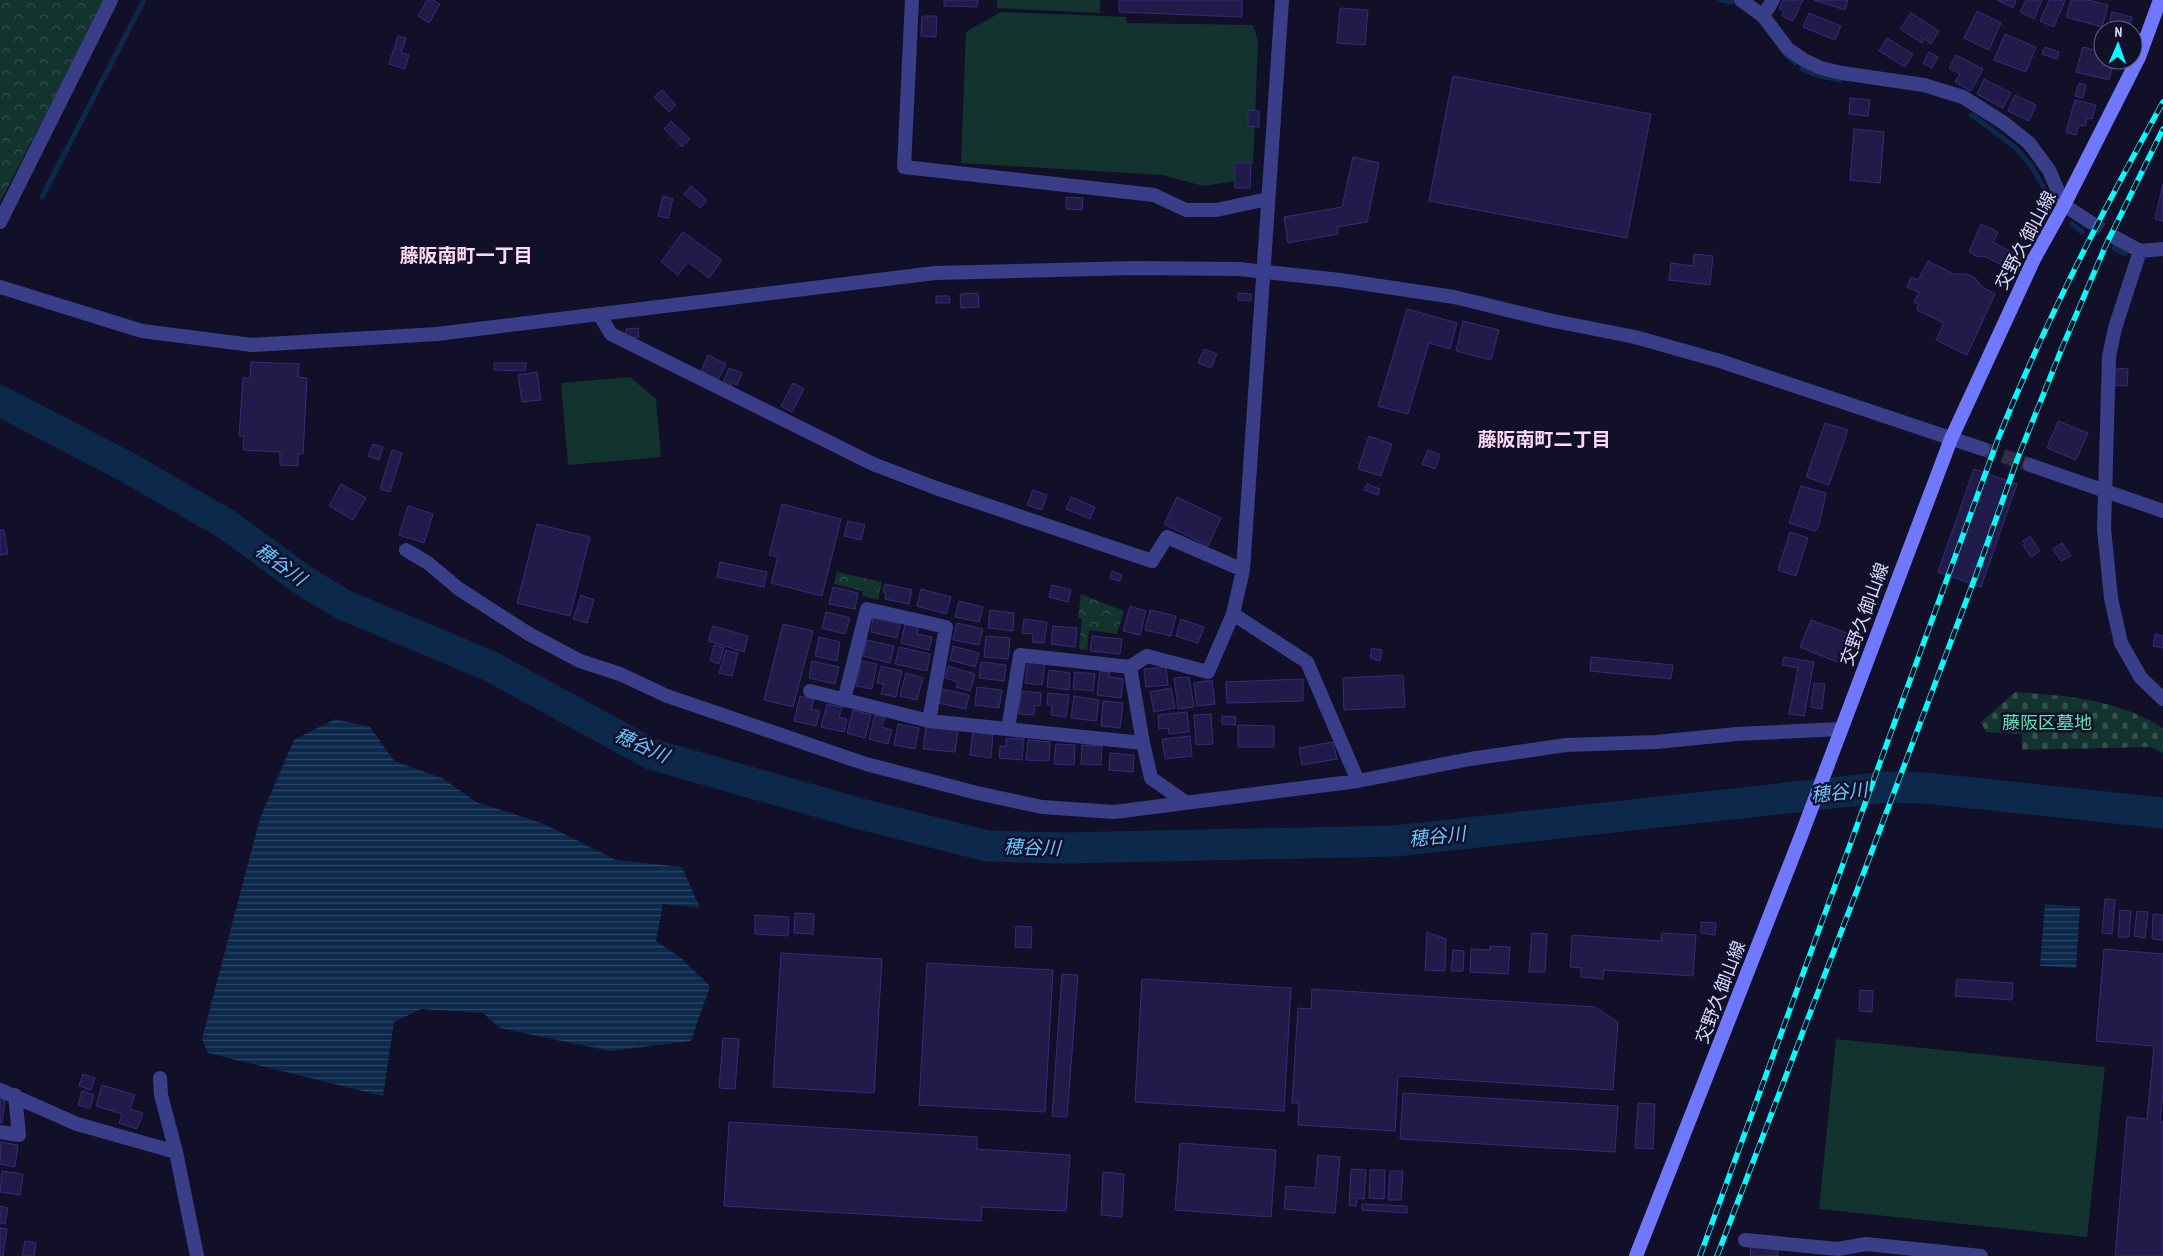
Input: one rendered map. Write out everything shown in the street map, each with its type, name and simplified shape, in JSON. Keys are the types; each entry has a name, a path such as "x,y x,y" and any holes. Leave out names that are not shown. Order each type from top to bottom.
{"main road":[{"name":"交野久御山線","path":"1636,1256 1802,836 1950,439 2034,259 2140,57 2160,0"}],"street":[{"path":"0,222 111,0"},
{"path":"912,0 904,167 1154,195 1186,210 1216,210 1268,199"},
{"path":"1008,729 1020,655 1130,667 1147,656 1208,672 1233,614 1243,570 1282,0"},
{"path":"1741,0 1763,16 1788,49 1804,60 1821,68 1924,86 1963,97 2004,123 2029,144 2049,170 2064,205 2090,222"},
{"path":"1763,16 1773,0"},
{"path":"2116,238 2140,251 2163,249"},
{"path":"2140,251 2115,328 2109,357 2104,529 2111,598 2121,643 2141,678 2163,699"},
{"path":"0,286 142,331 252,345 437,334 936,273 1135,268 1239,269 1340,280 1454,297 1549,320 1635,337 1720,361 1983,449"},
{"path":"599,314 611,334 873,464 936,488 1152,562 1167,537 1243,570"},
{"path":"2030,465 2163,511"},
{"path":"406,550 428,563 459,589 507,621 580,661 620,674 668,696 866,764 977,793 1042,807 1114,812 1358,781 1470,759 1566,745 1656,742 1737,734 1841,730"},
{"path":"844,700 867,609 946,627 929,721"},
{"path":"1233,614 1307,662 1358,781"},
{"path":"1130,667 1142,743 1152,778 1185,802"},
{"path":"810,691 929,721 1142,743"},
{"path":"160,1078 161,1095 176,1152 197,1256"},
{"path":"0,1090 76,1124 176,1152"},
{"path":"0,1132 19,1135 15,1096"},
{"path":"1745,1240 1838,1249 1866,1244 1981,1256"}],"green space":[{"path":"0,0 106,0 0,202"},
{"path":"997,0 1100,0 1100,13 997,8"},
{"path":"1001,12 1126,17 1127,23 1253,25 1258,41 1253,164 1236,163 1235,181 1204,186 1162,175 961,163 966,32"},
{"path":"630,377 656,399 661,457 568,465 561,383"},
{"path":"837,572 882,582 878,600 862,596 863,591 834,584"},
{"path":"1081,594 1124,611 1117,634 1089,630 1087,650 1079,649 1082,619 1078,618"},
{"name":"藤阪区墓地","path":"2015,692 2072,697 2111,705 2129,711 2163,728 2163,753 2150,747 2022,750 2022,734 1986,732 1981,722"},
{"path":"1836,1039 2105,1067 2087,1237 1819,1209"}],"water":[{"path":"335,719 370,727 394,761 442,778 476,802 544,824 616,860 682,867 700,908 663,904 656,941 681,958 710,986 691,1041 610,1051 500,1028 483,1013 421,1009 394,1022 383,1096 208,1053 202,1039 260,818 294,740"},
{"path":"2045,904 2080,907 2076,968 2040,966"}],"building":[{"path":"427,0 433,0 440,4 429,23 418,16"},
{"path":"944,0 978,0 977,7 944,6"},
{"path":"1119,0 1242,0 1242,17 1119,12"},
{"path":"1783,0 1803,0 1793,21 1782,16 1784,11 1779,9"},
{"path":"1814,0 1848,0 1845,10"},
{"path":"1997,0 2016,0 2013,8"},
{"path":"2026,0 2042,0 2034,19 2020,12"},
{"path":"2049,0 2065,0 2054,27 2040,21"},
{"path":"2071,0 2089,0 2108,5 2104,20 2093,20 2093,24 2066,17"},
{"path":"1340,8 1368,10 1365,45 1337,43"},
{"path":"1977,11 2001,23 1989,50 1964,38"},
{"path":"2112,12 2132,17 2131,20 2110,20"},
{"path":"1809,13 1841,26 1835,40 1803,27"},
{"path":"1911,13 1939,31 1931,44 1924,39 1922,43 1900,29"},
{"path":"922,16 937,16 936,37 921,36"},
{"path":"2005,34 2036,47 2026,72 1994,60"},
{"path":"398,36 406,38 401,53 409,55 405,69 389,64"},
{"path":"1887,38 1913,54 1905,67 1879,51"},
{"path":"2045,47 2059,52 2057,59 2042,54"},
{"path":"2083,47 2093,50 2093,70 2112,70 2109,80 2076,72"},
{"path":"1929,52 1938,57 1932,68 1923,63"},
{"path":"1956,55 1983,69 1971,91 1955,82 1960,74 1949,68"},
{"path":"1453,76 1651,114 1627,238 1429,201"},
{"path":"1984,79 2011,93 2003,108 1977,94"},
{"path":"2079,83 2086,85 2083,98 2075,96"},
{"path":"662,90 676,105 669,112 654,97"},
{"path":"2015,95 2036,105 2029,121 2008,111"},
{"path":"1850,98 1870,100 1868,116 1849,114"},
{"path":"2075,100 2096,105 2092,119 2087,118 2085,126 2079,125 2076,135 2066,132"},
{"path":"1248,110 1259,111 1259,127 1248,126"},
{"path":"671,121 690,139 682,147 664,129"},
{"path":"1854,129 1884,132 1880,183 1850,180"},
{"path":"1353,157 1379,163 1367,222 1337,227 1338,234 1288,243 1284,217 1342,207"},
{"path":"1235,163 1251,163 1250,188 1235,188"},
{"path":"2163,184 2163,221 2155,219"},
{"path":"691,186 707,200 700,208 684,194"},
{"path":"663,196 673,199 668,218 658,216"},
{"path":"1066,197 1083,198 1082,210 1066,209"},
{"path":"1981,224 1998,232 1993,242 2019,256 2011,270 1984,256 1978,257 1969,252"},
{"path":"683,232 722,260 709,278 688,262 678,275 661,262"},
{"path":"1694,254 1713,256 1710,285 1669,280 1671,263 1693,266"},
{"path":"1928,261 1954,274 1967,274 1975,278 1982,287 1995,294 1967,355 1936,340 1944,323 1917,310 1918,304 1914,302 1919,293 1907,287 1911,277 1918,280"},
{"path":"978,293 979,307 961,308 960,294"},
{"path":"1238,293 1251,294 1251,301 1238,300"},
{"path":"936,296 949,296 950,303 936,303"},
{"path":"1407,309 1457,323 1450,349 1429,343 1408,414 1378,406"},
{"path":"1463,321 1499,330 1491,360 1456,351"},
{"path":"638,328 639,337 626,338 626,329"},
{"path":"1204,349 1217,354 1211,368 1198,363"},
{"path":"708,355 726,364 717,382 700,374"},
{"path":"251,362 299,364 298,377 307,378 303,454 298,454 298,466 280,465 280,452 243,450 244,436 239,436 243,378 250,378"},
{"path":"494,363 526,363 525,371 494,370"},
{"path":"729,368 742,373 737,385 732,383 730,389 722,385"},
{"path":"2115,368 2128,369 2127,386 2114,385"},
{"path":"537,372 541,400 522,402 518,375"},
{"path":"793,383 804,389 792,412 781,406"},
{"path":"2058,421 2088,433 2076,460 2047,448"},
{"path":"1825,423 1848,430 1829,485 1806,477"},
{"path":"1369,436 1392,444 1381,476 1358,469"},
{"path":"373,444 383,447 379,460 368,456"},
{"path":"392,450 402,453 390,492 380,489"},
{"path":"1428,450 1440,455 1435,469 1422,464"},
{"path":"1974,469 2017,484 1981,587 1938,572"},
{"path":"341,484 366,498 353,520 329,506"},
{"path":"1367,484 1380,489 1378,495 1364,490"},
{"path":"1801,486 1826,493 1819,526 1815,531 1789,523"},
{"path":"1033,490 1047,495 1042,510 1027,505"},
{"path":"1071,497 1095,507 1090,519 1066,509"},
{"path":"1177,497 1221,518 1208,546 1164,524"},
{"path":"782,504 841,519 822,596 771,583 778,557 769,555"},
{"path":"408,506 433,514 424,543 399,535"},
{"path":"848,521 865,525 861,540 844,536"},
{"path":"537,524 590,537 570,616 517,603"},
{"path":"0,530 4,530 8,554 0,555"},
{"path":"1790,532 1808,538 1796,576 1778,570"},
{"path":"2030,536 2040,551 2031,557 2023,545 2025,544 2023,541"},
{"path":"2062,543 2071,556 2061,561 2053,549"},
{"path":"720,562 767,572 764,587 717,577"},
{"path":"1112,571 1122,575 1120,581 1110,578"},
{"path":"885,584 912,590 909,604 885,599 886,593 883,592"},
{"path":"1052,585 1071,590 1068,602 1049,597"},
{"path":"833,587 858,593 855,609 829,604"},
{"path":"921,589 951,597 946,614 917,606"},
{"path":"581,595 594,600 587,623 573,619"},
{"path":"959,601 983,607 979,622 955,617"},
{"path":"1130,606 1146,611 1140,635 1123,631"},
{"path":"990,610 1014,613 1013,631 988,628"},
{"path":"1150,610 1176,616 1171,636 1145,630"},
{"path":"826,612 850,618 845,634 822,628"},
{"path":"873,618 900,624 897,638 871,632"},
{"path":"1024,619 1047,622 1044,643 1032,642 1033,634 1022,633"},
{"path":"1181,619 1204,627 1198,643 1176,636"},
{"path":"1811,620 1853,635 1842,664 1800,647"},
{"path":"957,623 983,629 979,645 953,640"},
{"path":"783,624 813,631 793,707 764,700"},
{"path":"905,624 918,627 917,634 932,637 929,650 901,643"},
{"path":"713,626 748,636 744,652 708,641"},
{"path":"1053,626 1077,628 1075,647 1051,644"},
{"path":"2155,634 2163,636 2163,648 2153,646"},
{"path":"986,636 1010,638 1008,659 984,657"},
{"path":"1092,636 1122,639 1120,654 1090,651"},
{"path":"819,637 840,642 837,661 815,656"},
{"path":"867,640 894,646 890,663 863,656"},
{"path":"714,645 724,648 719,664 710,661"},
{"path":"953,646 979,653 975,667 950,660"},
{"path":"899,647 930,654 927,671 895,664"},
{"path":"1372,648 1382,650 1380,661 1370,658"},
{"path":"726,650 738,653 732,676 719,673"},
{"path":"1591,657 1673,665 1671,679 1590,671"},
{"path":"1784,657 1814,662 1804,716 1789,714 1798,668 1782,665"},
{"path":"812,661 839,667 835,684 809,678"},
{"path":"861,661 877,664 872,689 856,686"},
{"path":"1028,661 1045,663 1042,685 1025,683"},
{"path":"981,662 1006,665 1004,681 979,678"},
{"path":"881,666 902,671 896,697 881,694 884,684 877,683"},
{"path":"948,666 975,674 970,691 956,687 958,682 945,678"},
{"path":"1166,667 1168,685 1146,687 1144,669"},
{"path":"1049,670 1070,673 1069,690 1047,687"},
{"path":"1100,671 1110,672 1109,677 1123,679 1121,698 1097,695"},
{"path":"1075,672 1095,674 1093,691 1073,689"},
{"path":"906,673 923,678 917,700 900,696"},
{"path":"1403,675 1405,707 1344,710 1343,678"},
{"path":"1189,677 1194,707 1178,709 1174,678"},
{"path":"1303,679 1303,701 1227,703 1226,682"},
{"path":"1212,680 1215,704 1197,706 1194,683"},
{"path":"1814,683 1825,684 1822,709 1811,707"},
{"path":"977,687 1002,690 999,708 975,705"},
{"path":"1171,688 1175,708 1154,712 1150,692"},
{"path":"941,689 969,695 966,709 938,703"},
{"path":"1021,691 1041,693 1040,706 1035,705 1034,715 1019,714"},
{"path":"1048,693 1069,695 1066,717 1051,715 1052,705 1047,705"},
{"path":"800,696 814,700 811,709 820,711 816,726 794,721"},
{"path":"1074,696 1099,700 1096,721 1071,718"},
{"path":"1103,701 1123,703 1120,728 1101,726"},
{"path":"827,704 842,707 839,717 847,719 844,732 821,727"},
{"path":"853,710 871,715 865,738 847,733"},
{"path":"1187,712 1189,732 1169,734 1168,728 1159,729 1158,715"},
{"path":"1211,714 1213,744 1196,745 1194,715"},
{"path":"875,715 885,717 882,727 892,730 888,744 869,739"},
{"path":"1222,716 1236,717 1235,725 1222,724"},
{"path":"2013,718 2025,718 2025,729 2013,729"},
{"path":"898,724 919,728 915,749 894,745"},
{"path":"1238,725 1274,726 1274,747 1238,747"},
{"path":"926,726 958,730 955,752 923,749"},
{"path":"973,732 993,734 991,758 970,755"},
{"path":"1190,736 1192,756 1165,759 1162,739"},
{"path":"1006,738 1024,739 1022,760 999,758 1000,746 1006,747"},
{"path":"1028,740 1050,742 1049,761 1026,760"},
{"path":"1333,742 1337,759 1302,765 1299,748"},
{"path":"1056,744 1075,745 1074,765 1054,764"},
{"path":"1082,745 1102,746 1101,765 1081,764"},
{"path":"1110,753 1134,755 1133,772 1109,770"},
{"path":"2105,899 2115,900 2112,934 2102,933"},
{"path":"2120,910 2131,911 2129,937 2118,937"},
{"path":"2137,911 2148,912 2145,938 2134,936"},
{"path":"795,913 814,914 813,934 794,933"},
{"path":"2153,914 2163,915 2163,940 2152,939"},
{"path":"755,915 789,917 788,936 755,934"},
{"path":"1701,922 1716,923 1715,935 1701,933"},
{"path":"1016,926 1032,927 1031,948 1015,947"},
{"path":"1427,932 1446,939 1445,971 1425,970"},
{"path":"1532,933 1547,934 1545,972 1529,972"},
{"path":"1662,933 1696,935 1693,976 1604,970 1603,979 1581,977 1581,968 1570,967 1572,935 1661,941"},
{"path":"1490,946 1510,947 1508,974 1470,972 1471,949 1490,950"},
{"path":"2104,949 2163,954 2163,1092 2160,1122 2163,1122 2163,1256 2115,1256 2127,1117 2147,1119 2154,1046 2096,1041"},
{"path":"1453,950 1464,951 1463,971 1451,971"},
{"path":"781,953 882,959 874,1093 773,1087"},
{"path":"927,963 1053,970 1045,1112 919,1105"},
{"path":"1062,974 1078,975 1067,1117 1052,1116"},
{"path":"1142,979 1291,988 1284,1111 1135,1102"},
{"path":"1957,979 2013,983 2012,1000 1955,996"},
{"path":"1312,989 1595,1007 1618,1022 1613,1090 1398,1076 1395,1131 1298,1125 1299,1103 1292,1103 1298,1008 1311,1009"},
{"path":"1860,990 1873,991 1872,1012 1859,1011"},
{"path":"723,1038 739,1039 735,1089 719,1088"},
{"path":"83,1074 95,1078 91,1090 79,1086"},
{"path":"102,1085 135,1095 130,1109 143,1113 137,1129 119,1123 122,1114 96,1106"},
{"path":"82,1091 94,1095 90,1108 78,1105"},
{"path":"1403,1093 1618,1106 1615,1152 1400,1139"},
{"path":"0,1099 5,1099 2,1123 0,1123"},
{"path":"1638,1103 1655,1104 1653,1149 1635,1148"},
{"path":"729,1122 977,1137 977,1149 1070,1155 1066,1211 982,1207 981,1221 724,1206"},
{"path":"1,1142 18,1145 15,1167 0,1164"},
{"path":"1180,1143 1276,1150 1271,1217 1175,1210"},
{"path":"1318,1155 1340,1157 1335,1213 1284,1209 1286,1186 1315,1188"},
{"path":"1351,1169 1366,1170 1364,1199 1357,1198 1356,1206 1349,1205"},
{"path":"1370,1170 1385,1170 1384,1199 1369,1198"},
{"path":"2,1171 23,1174 20,1195 0,1192"},
{"path":"1390,1171 1403,1171 1401,1200 1388,1200"},
{"path":"1103,1172 1124,1174 1122,1217 1101,1215"},
{"path":"1362,1204 1407,1206 1407,1213 1362,1210"},
{"path":"0,1206 8,1208 5,1224 0,1223"},
{"path":"0,1228 7,1229 3,1256 0,1256"},
{"path":"25,1241 36,1243 34,1256 22,1256"},
{"path":"1751,1247 1778,1248 1778,1256 1750,1256"}],"waterway":[{"path":"42,197 144,0"},
{"path":"1721,0 1732,2"},
{"path":"1786,55 1795,63"},
{"path":"1802,69 1816,75 1840,80"},
{"path":"1972,115 2016,148 2032,167 2053,204"},
{"path":"2072,224 2082,232"},
{"path":"2114,248 2125,254"},
{"name":"穂谷川","path":"0,401 125,466 226,524 304,581 344,605 490,666 651,754 861,814 987,846 1064,848 1395,841 1887,787 1925,788 2163,813"}],"tunnel":[{"path":"2090,222 2116,238"},
{"path":"1983,449 2030,465"}],"railway":[{"path":"1700,1256 1998,439 2035,352 2075,268 2163,102"},
{"path":"1717,1256 1976,575 2017,460 2105,247 2163,129"}],"district":[{"name":"藤阪南町一丁目","path":"466,255"},
{"name":"藤阪南町二丁目","path":"1544,439"}]}
